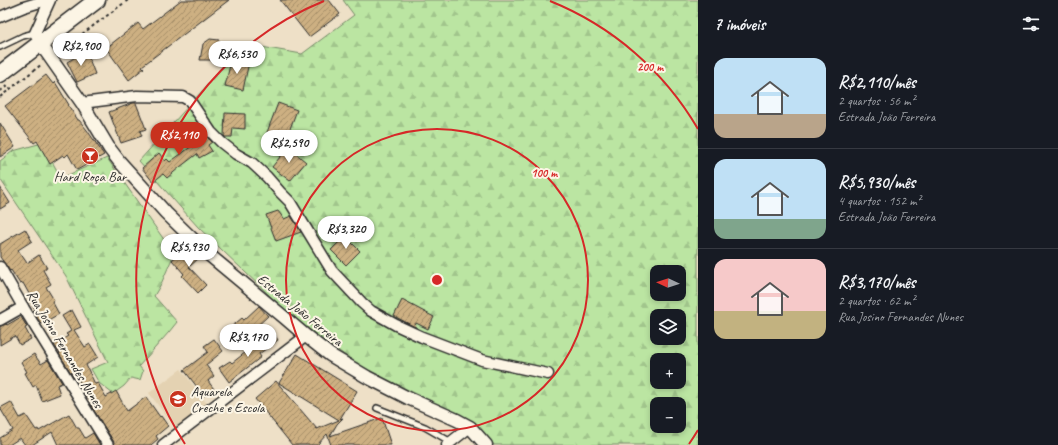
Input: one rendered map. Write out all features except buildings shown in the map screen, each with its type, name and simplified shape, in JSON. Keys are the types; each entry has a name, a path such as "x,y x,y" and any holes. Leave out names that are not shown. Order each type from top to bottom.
{"highway":[{"path":"0,74 38,38 97,0"}],"street":[{"path":"0,17 24,6 47,0"},
{"path":"38,38 50,0"},
{"name":"Estrada João Ferreira","path":"38,38 82,103 109,148 166,212 208,254 330,355 367,377 408,398 449,415 470,427 486,445"},
{"path":"82,103 137,96 183,97 190,101 211,132 236,154 252,163 290,202 332,271 371,311 422,337 482,360 548,374"},
{"name":"Rua Josino Fernandes Nunes","path":"0,267 108,445"},
{"path":"0,320 23,307"},
{"path":"163,445 306,336"},
{"path":"449,443 470,427"}],"lane":[{"path":"0,47 23,36 38,38"},
{"path":"377,408 425,427 449,443"}],"path":[{"path":"0,97 128,0"}],"shaded area":[{"name":"Aquarela Creche e Escola","path":"181,369 208,405 176,429 149,393"}],"green space":[{"path":"343,0 698,0 698,445 494,445 465,417 418,398 365,370 291,316 198,227 139,161 244,44 302,54 354,15"},
{"path":"42,143 61,178 107,158 174,254 154,296 177,322 139,366 143,371 140,380 131,378 124,386 113,394 99,383 91,369 108,362 66,276 0,179 0,161 13,151"}],"place":[{"name":"Hard Roça Bar","path":"90,156"},
{"name":"Aquarela Creche e Escola","path":"178,399"}]}
